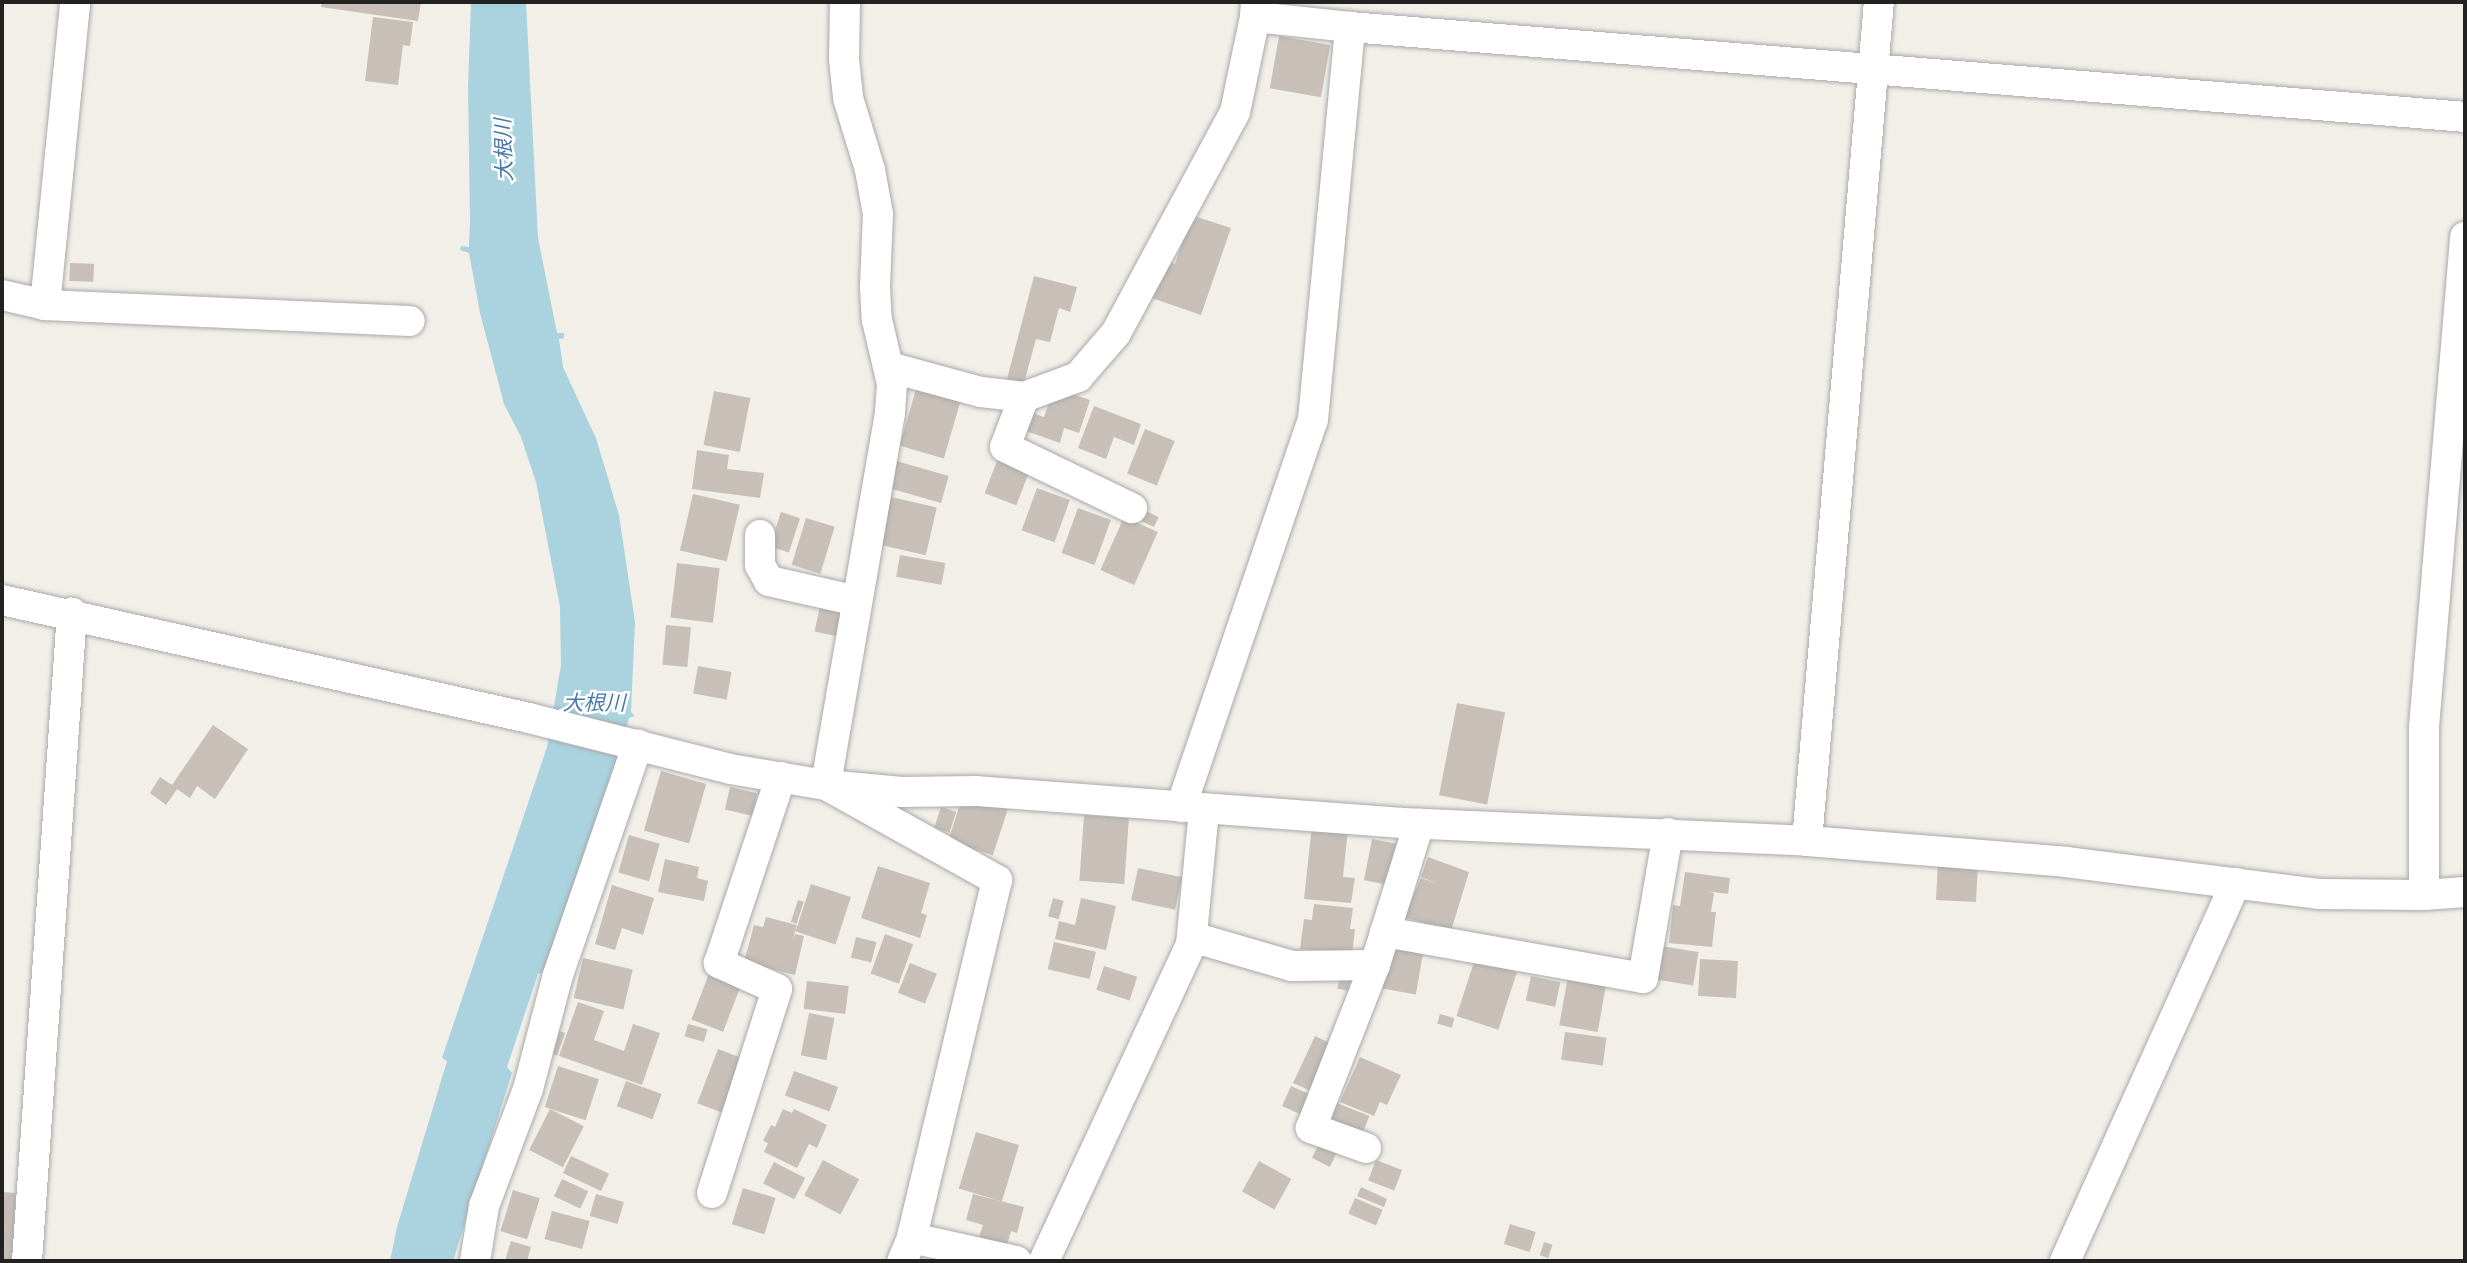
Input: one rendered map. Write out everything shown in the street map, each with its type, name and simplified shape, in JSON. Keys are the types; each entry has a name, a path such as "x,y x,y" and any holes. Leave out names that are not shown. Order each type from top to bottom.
{"street":[{"path":"45,305 75,2"},
{"path":"826,785 890,413 889,367 877,320 875,298 878,214 870,170 848,98 844,59 845,2"},
{"path":"1807,841 1879,2"},
{"path":"889,367 981,392 1024,397 1078,377 1116,333 1235,112 1255,10 1350,27 1873,72 2465,117"},
{"path":"1044,1261 1191,945 1193,808 1313,420 1350,27"},
{"path":"2424,895 2424,727 2465,237"},
{"path":"2,295 45,305 410,321"},
{"path":"1024,397 1005,447 1132,508"},
{"path":"760,535 760,565 769,581 857,601"},
{"path":"2,600 72,613 529,718 730,769 826,785 902,792 976,791 1419,824 1807,841 2066,862 2319,894 2424,895 2465,892"},
{"path":"27,1261 72,613"},
{"path":"475,1261 484,1206 528,1089 558,975 638,744"},
{"path":"712,1193 778,989 719,963 781,777"},
{"path":"826,785 997,880 907,1249 1016,1261"},
{"path":"1366,1148 1311,1128 1375,965 1419,824"},
{"path":"1385,932 1643,978 1668,834"},
{"path":"2065,1261 2236,883"},
{"path":"1192,937 1292,966 1375,965"}],"water":[{"name":"大根川","path":"471,2 526,2 538,238 557,333 564,333 564,338 559,339 563,367 596,438 619,515 635,622 631,712 635,716 629,718 612,780 545,972 538,974 507,1067 512,1073 453,1261 390,1261 397,1227 447,1061 442,1058 547,747 561,665 560,607 536,482 521,437 504,404 480,313 469,253 460,250 461,246 469,247 468,87"}],"building":[{"path":"322,2 421,2 418,21 321,7"},
{"path":"373,17 413,22 410,46 403,45 398,85 365,81"},
{"path":"1279,36 1330,45 1321,97 1270,88"},
{"path":"1191,215 1231,228 1201,315 1140,294 1152,257 1175,264"},
{"path":"70,263 94,264 93,282 69,281"},
{"path":"1034,276 1077,287 1070,312 1059,308 1050,342 1036,339 1024,383 1007,379"},
{"path":"1054,388 1090,400 1079,433 1064,428 1060,443 1026,431 1032,413 1044,417"},
{"path":"916,389 960,402 944,458 900,446"},
{"path":"714,391 750,398 740,452 704,445"},
{"path":"1094,406 1141,424 1134,445 1114,437 1106,459 1078,448"},
{"path":"1145,429 1175,441 1157,485 1127,474"},
{"path":"697,450 729,455 727,469 764,473 760,498 692,489"},
{"path":"1000,453 1032,465 1016,505 985,493"},
{"path":"893,460 949,476 941,503 885,487"},
{"path":"1037,488 1070,500 1054,542 1022,530"},
{"path":"693,494 740,505 727,561 680,551"},
{"path":"891,497 937,508 926,555 880,545"},
{"path":"1078,508 1111,520 1094,565 1062,553"},
{"path":"1146,511 1159,517 1154,527 1141,521"},
{"path":"781,512 800,518 789,552 770,546"},
{"path":"1124,517 1158,532 1134,585 1100,570"},
{"path":"806,518 835,527 820,574 792,565"},
{"path":"900,555 945,563 941,585 896,577"},
{"path":"677,563 720,568 713,623 670,618"},
{"path":"820,606 849,612 844,638 815,631"},
{"path":"666,625 691,627 687,667 663,665"},
{"path":"698,666 731,672 727,699 693,694"},
{"path":"1457,703 1505,712 1487,805 1439,795"},
{"path":"213,725 248,749 215,799 197,786 190,798 177,789 166,805 150,793 160,777 172,785"},
{"path":"661,771 706,784 689,844 644,831"},
{"path":"730,787 757,793 752,816 725,809"},
{"path":"963,795 1008,810 993,855 948,841"},
{"path":"941,807 956,812 949,833 934,828"},
{"path":"1084,815 1129,818 1124,884 1079,881"},
{"path":"1312,825 1348,829 1343,877 1355,878 1351,903 1304,899"},
{"path":"629,835 660,844 649,881 618,872"},
{"path":"1372,839 1397,844 1389,885 1364,880"},
{"path":"1428,857 1469,872 1451,931 1404,917 1421,878 1438,884 1421,877"},
{"path":"665,859 699,867 697,878 708,881 704,901 658,892"},
{"path":"1938,862 1978,864 1976,902 1936,900"},
{"path":"878,866 930,883 921,913 927,915 920,938 861,918"},
{"path":"1138,868 1182,877 1175,910 1131,900"},
{"path":"1685,872 1730,878 1728,894 1706,891 1714,893 1711,912 1716,912 1712,947 1669,943 1673,905 1680,906"},
{"path":"811,884 851,897 835,945 796,932"},
{"path":"612,885 654,898 643,935 622,928 615,950 595,944"},
{"path":"1053,898 1064,901 1059,919 1048,916"},
{"path":"1081,898 1116,906 1106,950 1055,939 1059,921 1075,925"},
{"path":"798,900 804,902 797,924 791,922"},
{"path":"1314,904 1353,908 1350,929 1355,929 1352,955 1300,949 1304,919 1312,920"},
{"path":"766,917 797,925 793,939 795,934 804,936 795,975 744,962 754,925 763,927"},
{"path":"885,934 913,944 899,984 871,973"},
{"path":"856,937 876,942 871,962 851,957"},
{"path":"1054,942 1096,952 1090,979 1048,969"},
{"path":"1389,945 1423,951 1416,994 1381,988"},
{"path":"1661,946 1699,952 1693,986 1656,980"},
{"path":"583,958 633,969 623,1009 574,998"},
{"path":"1475,959 1517,973 1498,1030 1456,1016"},
{"path":"1700,959 1738,961 1736,998 1698,996"},
{"path":"910,963 937,974 925,1004 898,993"},
{"path":"1104,966 1137,977 1130,1001 1096,990"},
{"path":"1569,970 1607,977 1598,1032 1559,1025"},
{"path":"710,971 742,983 723,1032 691,1020"},
{"path":"1340,974 1351,976 1348,991 1337,989"},
{"path":"1531,976 1560,982 1555,1007 1526,1000"},
{"path":"807,981 849,986 845,1014 804,1009"},
{"path":"578,1002 604,1011 594,1040 624,1051 633,1024 660,1033 642,1085 559,1056"},
{"path":"809,1013 835,1018 826,1060 801,1055"},
{"path":"1440,1014 1454,1018 1452,1028 1437,1024"},
{"path":"688,1024 707,1029 704,1042 685,1037"},
{"path":"554,1029 565,1033 557,1056 546,1052"},
{"path":"1565,1032 1607,1038 1603,1066 1561,1060"},
{"path":"1315,1036 1338,1047 1311,1091 1293,1083"},
{"path":"718,1049 744,1059 723,1113 697,1103"},
{"path":"1360,1057 1401,1075 1387,1105 1380,1102 1374,1116 1340,1102"},
{"path":"558,1066 599,1079 586,1120 545,1107"},
{"path":"794,1071 838,1087 829,1112 785,1095"},
{"path":"626,1081 662,1094 652,1119 617,1106"},
{"path":"1291,1086 1313,1096 1304,1116 1282,1106"},
{"path":"1337,1103 1369,1116 1360,1138 1328,1125"},
{"path":"550,1109 584,1126 563,1167 529,1150"},
{"path":"783,1109 792,1113 794,1109 827,1125 817,1148 809,1144 797,1168 764,1152 768,1143 763,1141 771,1125 775,1127"},
{"path":"976,1132 1019,1145 1002,1202 959,1188"},
{"path":"1321,1140 1339,1149 1330,1167 1312,1158"},
{"path":"571,1156 609,1174 601,1191 563,1173"},
{"path":"823,1160 859,1179 840,1215 804,1195"},
{"path":"1376,1160 1402,1170 1394,1191 1368,1181"},
{"path":"1259,1161 1291,1179 1274,1210 1242,1192"},
{"path":"774,1162 805,1178 794,1199 763,1183"},
{"path":"562,1179 588,1191 580,1208 554,1196"},
{"path":"1361,1187 1387,1199 1384,1207 1357,1196"},
{"path":"743,1188 776,1198 764,1234 732,1224"},
{"path":"513,1190 540,1198 527,1239 500,1231"},
{"path":"2,1192 16,1193 12,1261 2,1261"},
{"path":"596,1194 624,1202 618,1224 590,1216"},
{"path":"973,1194 1024,1207 1017,1233 1011,1231 1007,1245 979,1237 983,1225 966,1220"},
{"path":"1355,1198 1383,1210 1376,1225 1348,1214"},
{"path":"552,1211 590,1221 582,1249 544,1239"},
{"path":"1510,1224 1536,1232 1530,1252 1504,1244"},
{"path":"511,1241 531,1247 527,1261 505,1261"},
{"path":"1544,1242 1553,1245 1548,1258 1540,1255"}]}
